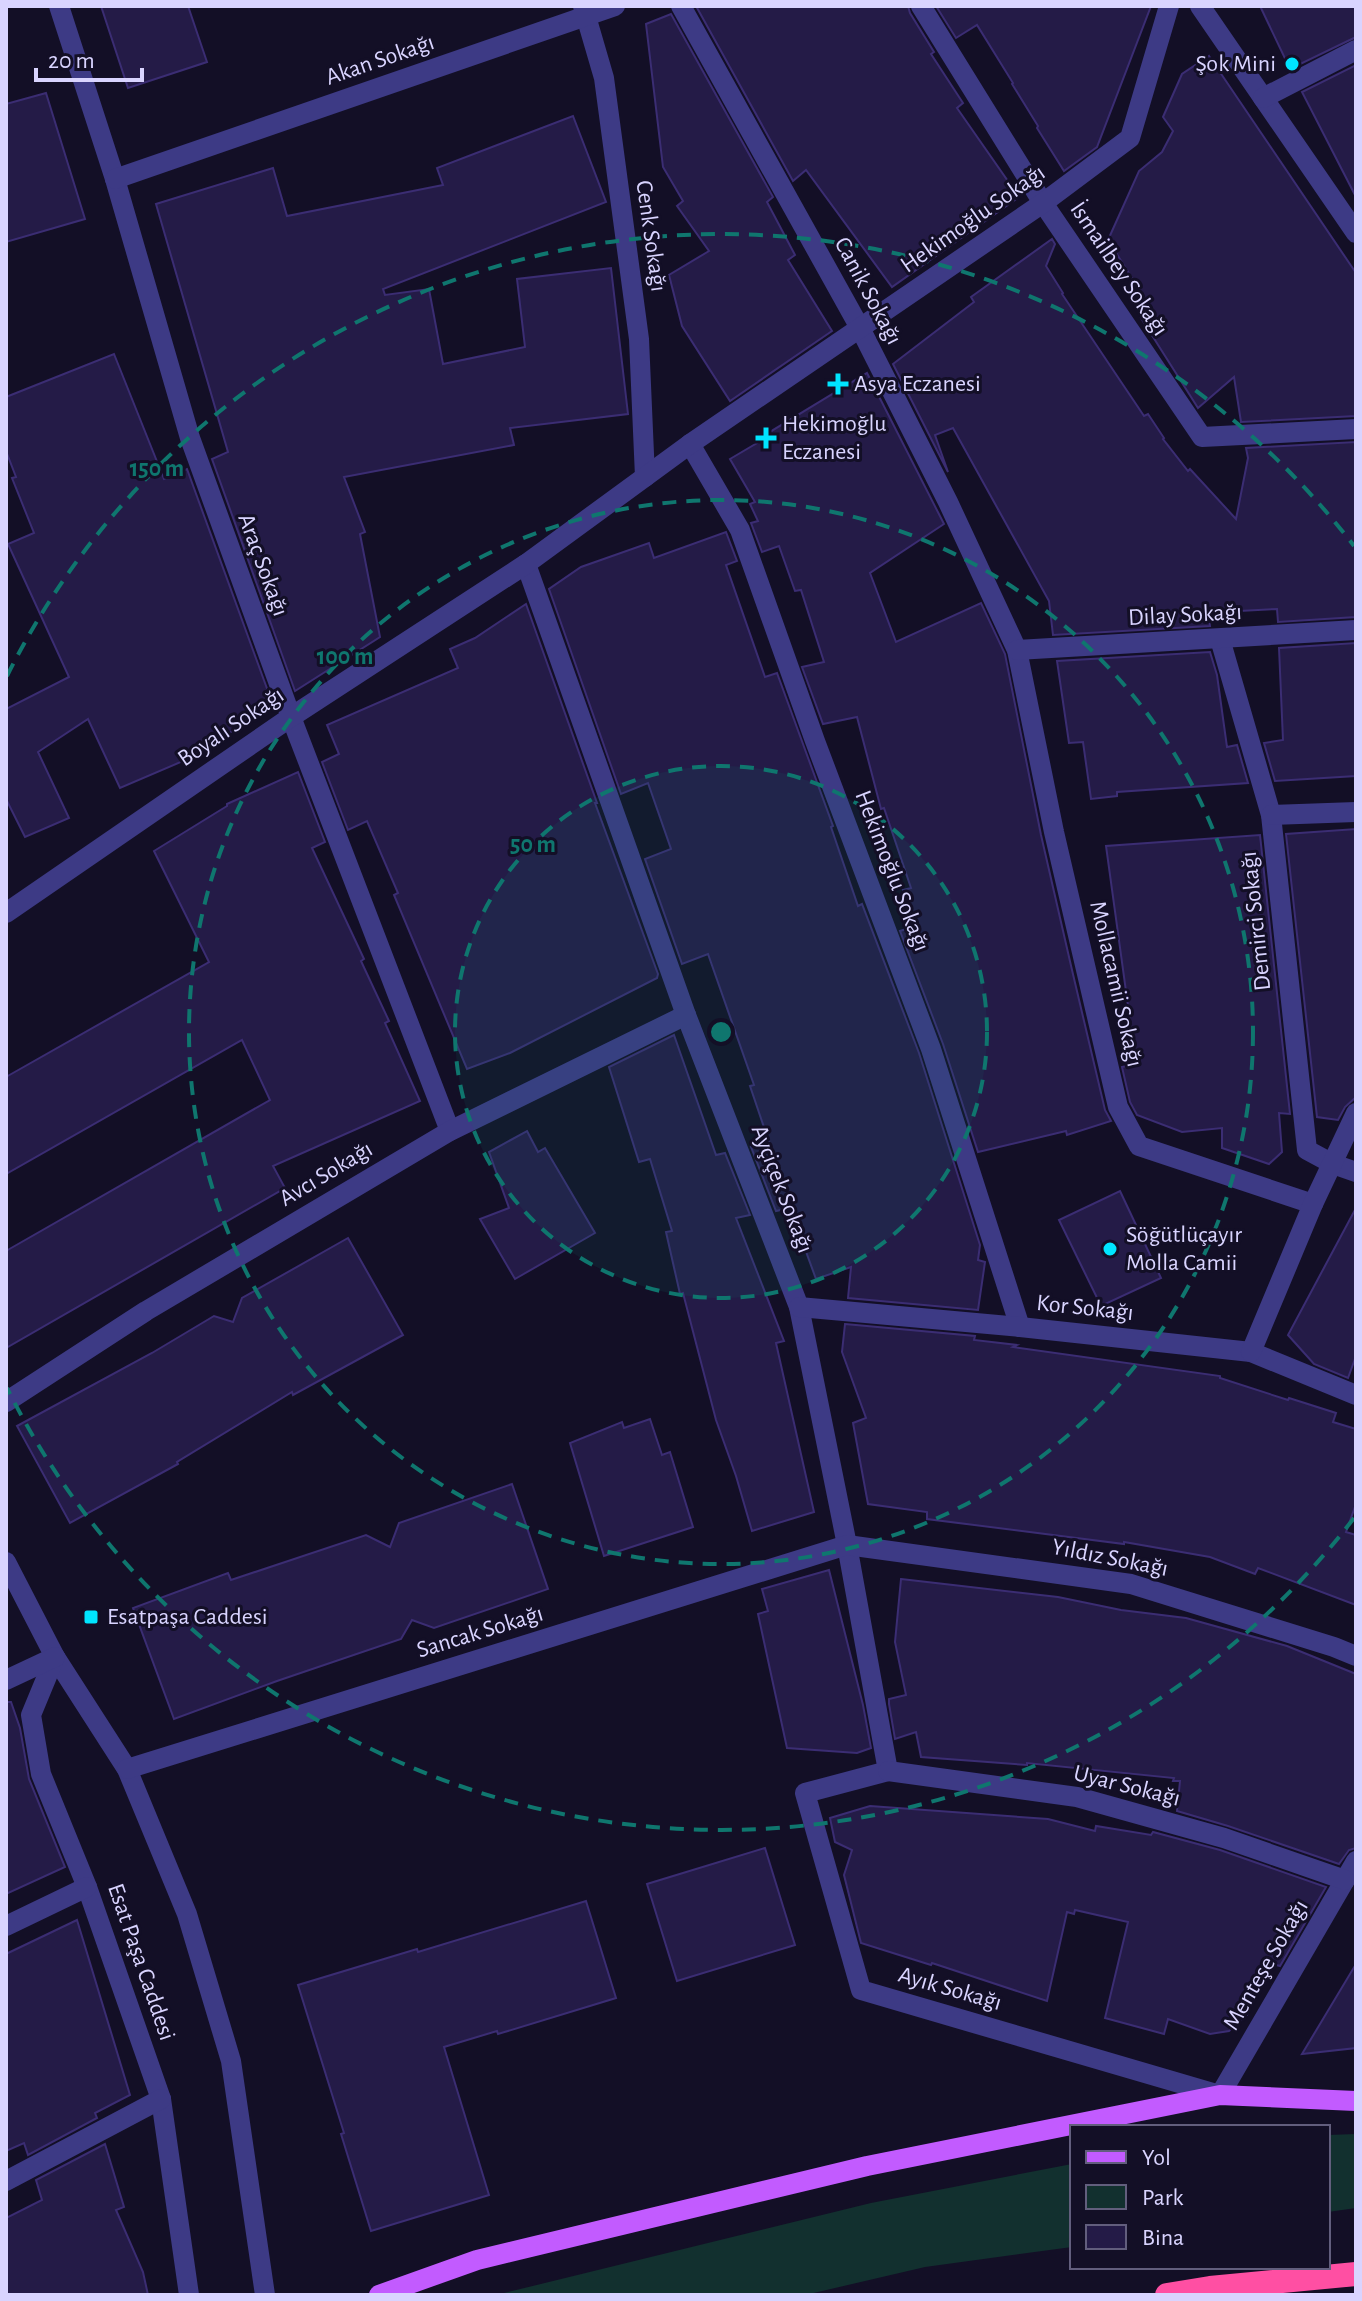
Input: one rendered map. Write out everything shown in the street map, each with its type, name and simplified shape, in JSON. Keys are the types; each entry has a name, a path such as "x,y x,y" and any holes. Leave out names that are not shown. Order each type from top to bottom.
{"highway":[{"path":"1167,2295 1356,2274"}],"main road":[{"path":"1071,2125 1220,2095 1356,2101"},
{"path":"379,2295 477,2260 867,2166 1070,2125"}],"street":[{"name":"Araç Sokağı","path":"59,6 115,179 190,438 291,717 450,1131"},
{"name":"Akan Sokağı","path":"115,179 585,11 615,6"},
{"name":"Canik Sokağı","path":"681,6 860,328 948,502 1017,650"},
{"name":"İsmailbey Sokağı","path":"921,6 1043,203 1202,437 1356,429"},
{"name":"Hekimoğlu Sokağı","path":"645,477 1043,203 1130,138 1169,6"},
{"path":"1200,6 1356,233"},
{"name":"Cenk Sokağı","path":"585,11 604,78 639,339 645,477"},
{"path":"1263,98 1356,50"},
{"name":"Hekimoğlu Sokağı","path":"690,444 740,530 815,741 931,1049 1020,1327"},
{"name":"Boyalı Sokağı","path":"6,913 291,717 526,564 645,477"},
{"name":"Ayçiçek Sokağı","path":"526,564 686,1015 799,1307 888,1771"},
{"name":"Dilay Sokağı","path":"1017,650 1356,630"},
{"name":"Demirci Sokağı","path":"1220,639 1271,815 1307,1150 1356,1172"},
{"name":"Mollacamii Sokağı","path":"1017,650 1057,848 1118,1107 1139,1146 1313,1204"},
{"path":"1271,815 1356,812"},
{"name":"Avcı Sokağı","path":"6,1402 146,1311 450,1131 686,1015"},
{"path":"1251,1352 1313,1204 1356,1113"},
{"name":"Kor Sokağı","path":"799,1307 1251,1352 1356,1395"},
{"name":"Yıldız Sokağı","path":"847,1545 1131,1584 1356,1656"},
{"name":"Sancak Sokağı","path":"127,1769 847,1545"},
{"path":"6,1562 55,1657 127,1769 187,1914 231,2061 265,2295"},
{"path":"6,1680 55,1657"},
{"name":"Esat Paşa Caddesi","path":"55,1657 31,1715 41,1774 87,1887 161,2099 189,2295"},
{"name":"Ayık Sokağı","path":"888,1771 805,1793 861,1990 1220,2095"},
{"name":"Uyar Sokağı","path":"888,1771 1077,1797 1224,1838 1345,1880"},
{"name":"Menteşe Sokağı","path":"1220,2095 1356,1861"},
{"path":"6,1926 87,1887"},
{"path":"6,2181 161,2099"}],"green space":[{"path":"1356,2134 1356,2208 1330,2212 1330,2135"},
{"path":"1070,2164 1070,2247 925,2267 805,2295 496,2295 871,2203"}],"building":[{"path":"101,6 188,6 207,62 128,88"},
{"path":"696,6 908,6 934,52 931,54 963,103 957,108 1019,197 892,287 806,170 793,181"},
{"path":"936,6 1151,6 1097,147 1064,171 977,25 956,38"},
{"path":"1260,6 1356,6 1356,37 1290,69"},
{"path":"671,14 773,197 767,202 795,255 788,260 832,331 730,401 682,326 669,275 709,251 677,206 683,201 663,167 646,24"},
{"path":"1209,56 1356,273 1356,416 1241,422 1234,377 1198,408 1141,318 1152,310 1108,240 1139,171 1162,152 1173,131 1163,117 1182,74"},
{"path":"1356,65 1356,197 1302,92"},
{"path":"46,93 85,219 6,242 6,104"},
{"path":"573,116 606,202 383,289 385,295 429,289 443,364 525,347 517,279 611,268 628,414 510,428 514,445 344,477 365,532 360,534 380,637 295,691 212,459 228,452 156,204 273,168 287,216 443,185 437,168"},
{"path":"1052,239 1055,244 1046,266 1062,294 1144,416 1148,414 1188,471 1190,469 1236,519 1248,458 1246,448 1356,442 1356,617 1278,622 1277,609 1239,611 1208,613 1210,626 1053,635 1049,601 953,428 935,435 948,472 893,364 974,302 971,297"},
{"path":"114,354 164,479 187,469 273,705 190,758 120,788 88,719 38,752 69,818 25,837 6,799 6,709 69,677 8,544 34,533 12,478 16,477 6,451 6,397"},
{"path":"867,373 944,524 870,573 896,642 981,603 1005,654 1041,835 1105,1110 1111,1121 1067,1135 1066,1131 978,1152 943,1044 900,931 913,927 903,890 911,888 884,808 881,809 857,717 823,724 802,667 824,662 801,590 795,591 779,546 762,552 751,523 758,521 750,504 755,502 730,459"},
{"path":"726,532 737,561 726,565 765,677 777,673 833,826 858,906 862,904 919,1053 980,1245 978,1260 985,1262 978,1310 848,1298 851,1267 816,1279 790,1208 776,1211 751,1147 769,1142 750,1086 754,1085 708,954 682,964 645,859 671,849 648,783 621,794 549,589 581,567 649,543 654,558"},
{"path":"526,604 658,974 657,978 510,1053 467,1069 394,895 398,893 367,821 348,830 322,762 339,754 327,725 458,668 450,649 475,638"},
{"path":"1356,643 1356,776 1275,781 1264,743 1283,740 1279,648"},
{"path":"1210,652 1217,675 1227,747 1237,745 1248,783 1117,792 1117,796 1091,799 1083,742 1069,743 1057,661"},
{"path":"298,772 325,842 312,848 364,959 361,961 389,1021 385,1023 420,1101 273,1166 285,1188 6,1348 6,1251 270,1100 242,1040 6,1174 6,1077 209,962 154,851 227,804"},
{"path":"1356,829 1356,1097 1345,1107 1338,1120 1317,1117 1286,834"},
{"path":"1260,835 1290,1114 1279,1113 1282,1152 1269,1164 1222,1148 1222,1128 1182,1132 1137,1115 1130,1102 1122,1067 1136,1064 1106,846"},
{"path":"674,1035 716,1155 725,1153 750,1215 736,1218 784,1341 776,1343 814,1512 752,1531 716,1420 683,1293 680,1294 666,1232 672,1231 650,1159 639,1162 609,1067"},
{"path":"527,1131 538,1152 545,1148 595,1233 515,1279 480,1219 509,1208 489,1152"},
{"name":"Söğütlüçayır Molla Camii","path":"1120,1191 1161,1278 1101,1306 1059,1220"},
{"path":"1356,1208 1356,1356 1348,1378 1314,1364 1288,1335"},
{"path":"348,1238 403,1335 293,1395 292,1392 178,1464 70,1523 17,1426 214,1316 233,1322 242,1298"},
{"path":"845,1324 975,1336 974,1340 1017,1345 1013,1347 1220,1376 1336,1413 1333,1422 1356,1429 1356,1504 1346,1532 1356,1535 1356,1605 1258,1568 1255,1574 1210,1557 1124,1542 927,1519 927,1512 868,1504 853,1423 866,1418 842,1352"},
{"path":"650,1419 662,1455 670,1452 693,1527 604,1556 570,1443 622,1422 624,1428"},
{"path":"512,1484 548,1589 434,1628 412,1620 401,1639 174,1719 133,1608 228,1573 231,1580 366,1535 390,1547 399,1523"},
{"path":"829,1570 871,1748 857,1753 787,1748 758,1614 768,1611 762,1589"},
{"path":"901,1579 1058,1597 1121,1610 1186,1618 1287,1646 1356,1674 1356,1848 1349,1850 1339,1864 1177,1811 1180,1781 1173,1781 1174,1778 1027,1763 921,1757 916,1732 895,1739 889,1704 889,1699 906,1695 895,1642"},
{"path":"6,1702 11,1702 20,1728 29,1779 65,1867 6,1894"},
{"path":"870,1806 1048,1819 1095,1831 1096,1826 1151,1835 1153,1832 1220,1850 1326,1887 1280,1966 1265,1962 1247,2015 1229,2031 1210,2034 1168,2019 1164,2034 1105,2018 1128,1922 1075,1910 1074,1914 1067,1912 1047,2001 861,1943 844,1875 852,1850 835,1842 830,1818"},
{"path":"765,1848 795,1945 677,1981 647,1884"},
{"path":"586,1901 616,1998 444,2047 489,2195 371,2231 298,1985"},
{"path":"77,1920 130,2095 95,2113 97,2118 28,2155 24,2143 6,2151 6,1954"},
{"path":"1356,1964 1356,2048 1302,2054"},
{"path":"105,2144 124,2207 116,2210 143,2272 148,2295 6,2295 6,2218 42,2200 36,2180"}],"place":[{"name":"Şok Mini","path":"1292,64"},
{"name":"Asya Eczanesi","path":"838,384"},
{"name":"Hekimoğlu Eczanesi","path":"766,438"},
{"name":"Söğütlüçayır Molla Camii","path":"1110,1249"},
{"name":"Esatpaşa Caddesi","path":"91,1617"}]}
